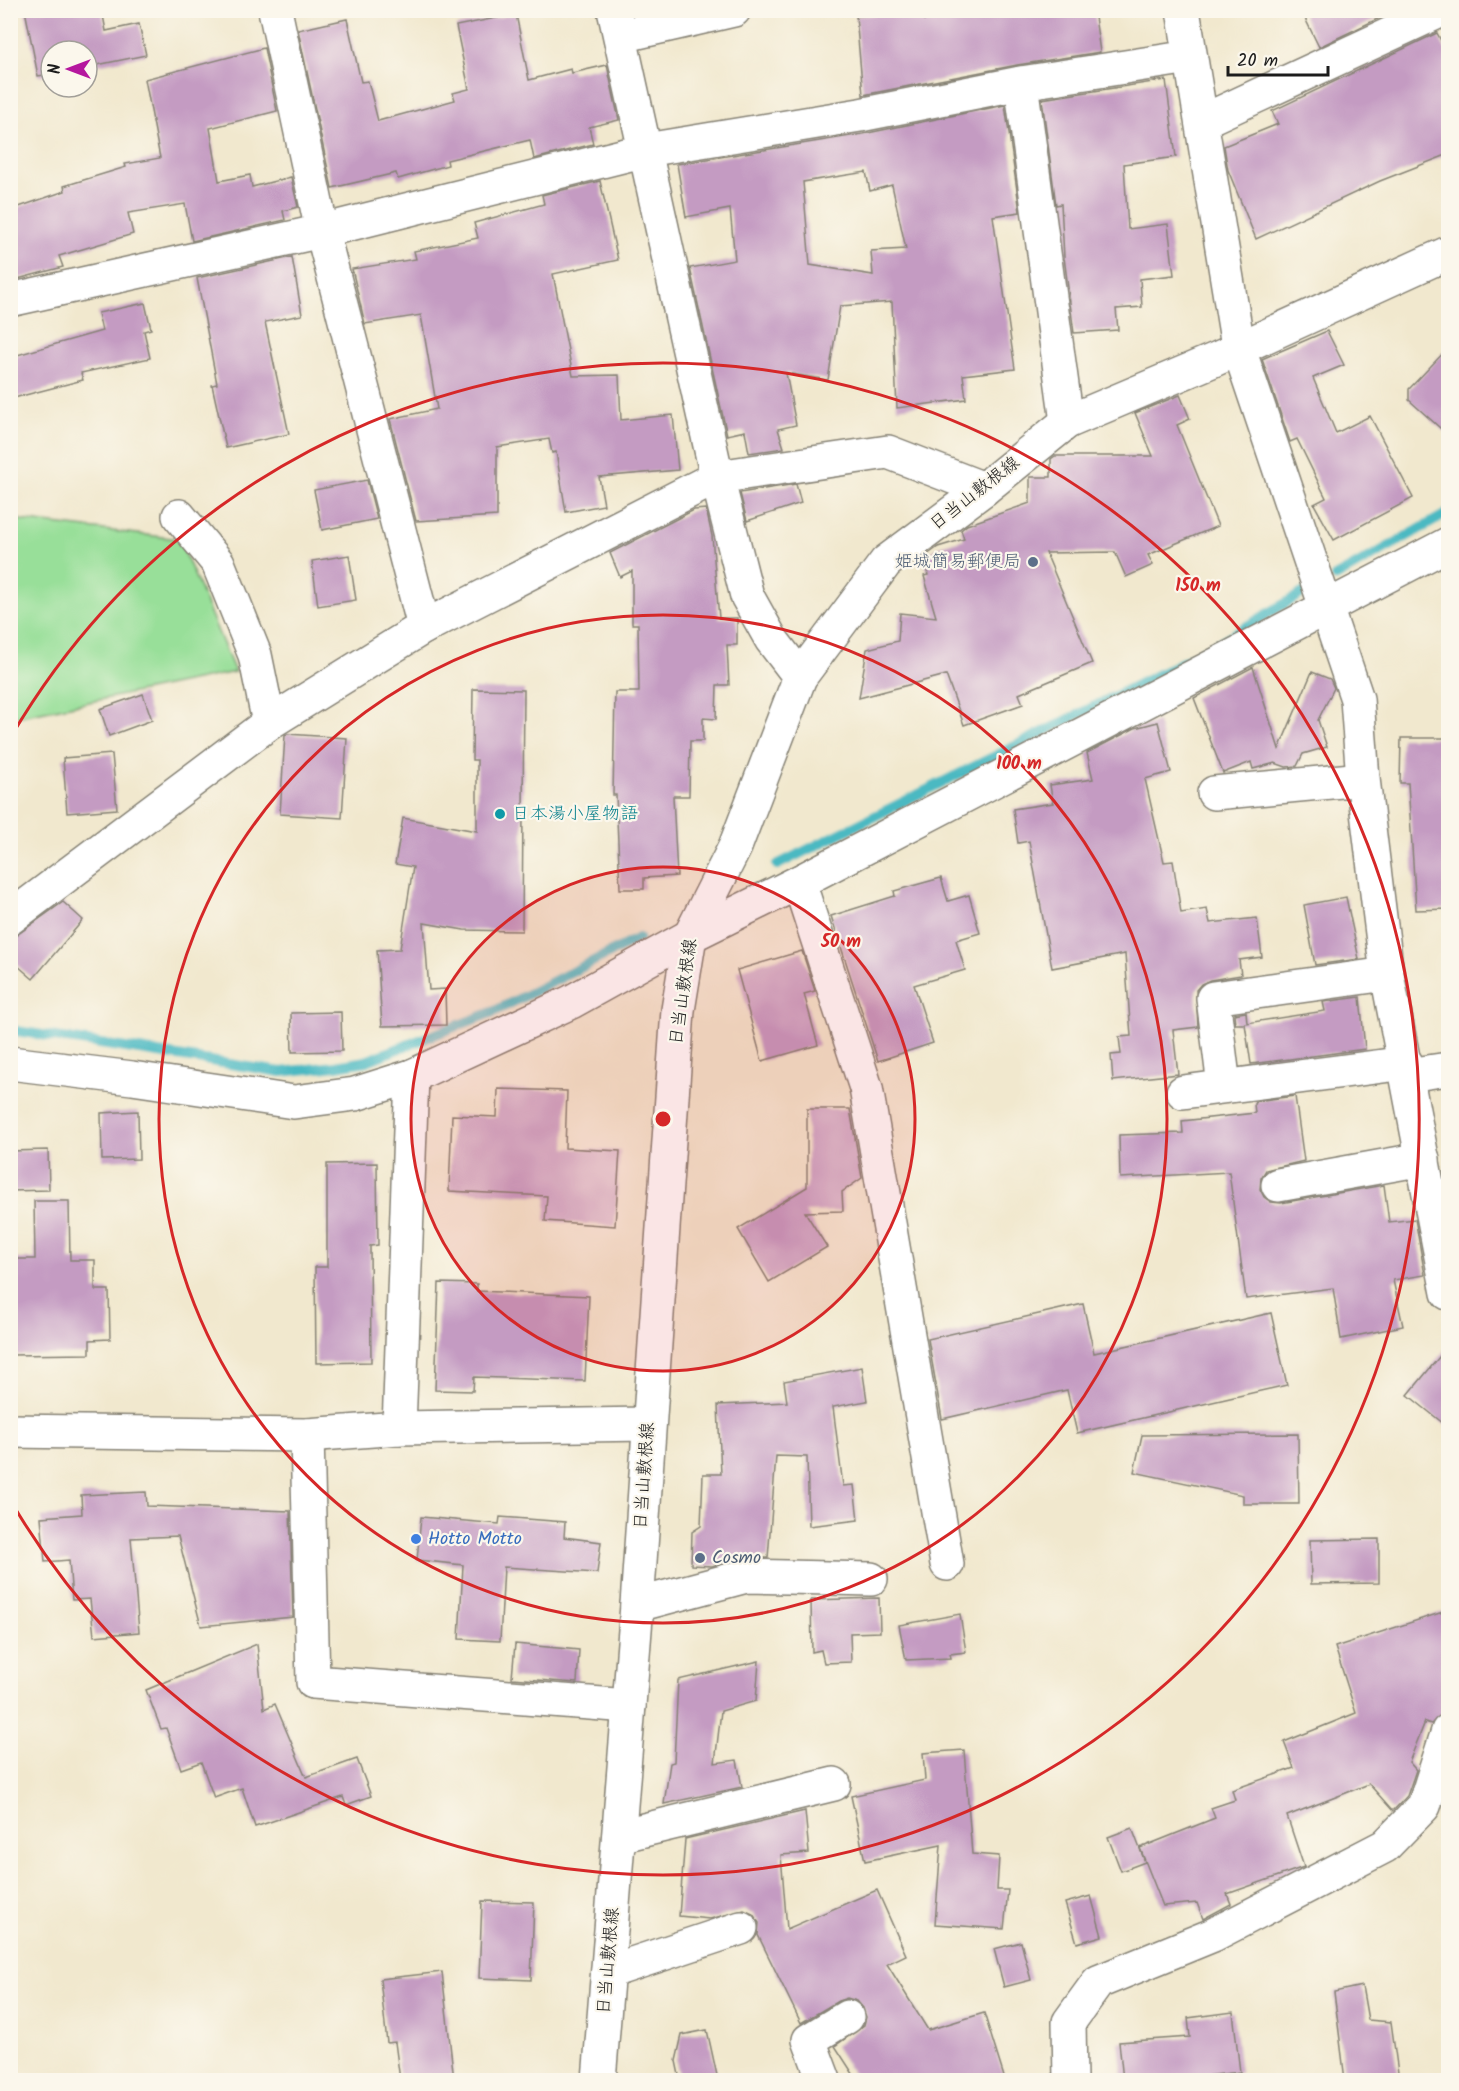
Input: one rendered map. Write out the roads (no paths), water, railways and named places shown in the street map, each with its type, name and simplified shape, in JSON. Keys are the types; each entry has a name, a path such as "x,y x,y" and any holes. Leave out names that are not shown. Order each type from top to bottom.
{"street":[{"path":"275,10 322,231 424,627"},
{"path":"734,10 618,23 717,477 747,596 771,639 800,677"},
{"path":"1183,10 1203,121 1238,346 1324,607 1357,699 1363,779 1387,974 1449,1293"},
{"path":"1203,121 1442,10"},
{"path":"10,300 322,231 646,150 860,115 1021,83 1190,57"},
{"path":"1021,83 1066,422"},
{"name":"日当山敷根線","path":"599,2080 629,1706 678,1010 690,936 735,847 800,677 886,562 984,489 1066,422 1216,359 1238,346 1449,253"},
{"path":"10,918 269,723 424,627 717,477 888,452 984,489"},
{"path":"178,516 218,563 255,655 269,723"},
{"path":"10,1063 294,1102 355,1094 412,1076 571,1002 690,936 799,882 1449,544"},
{"path":"1214,793 1363,779"},
{"path":"799,882 866,1088 947,1564"},
{"path":"1224,1086 1213,998 1387,974"},
{"path":"1184,1092 1224,1086 1407,1069 1449,1069"},
{"path":"399,1428 412,1076"},
{"path":"1278,1185 1423,1160"},
{"path":"10,1431 307,1435 399,1428 648,1424"},
{"path":"307,1435 313,1682 629,1706"},
{"path":"636,1605 746,1576 871,1580"},
{"path":"1070,2080 1069,2022 1098,1982 1213,1935 1385,1846 1424,1806 1449,1731"},
{"path":"619,1836 834,1784"},
{"path":"608,1972 741,1928"},
{"path":"824,2080 809,2040 847,2017"}],"waterway":[{"path":"1335,577 1448,513"},
{"path":"777,865 1207,650 1306,591"},
{"path":"10,1030 281,1072 336,1066 366,1061 495,1011 639,938"}],"place":[{"name":"姫城簡易郵便局","path":"1033,562"},
{"name":"日本湯小屋物語","path":"500,814"},
{"name":"Hotto Motto","path":"416,1539"},
{"name":"Cosmo","path":"700,1558"}]}
